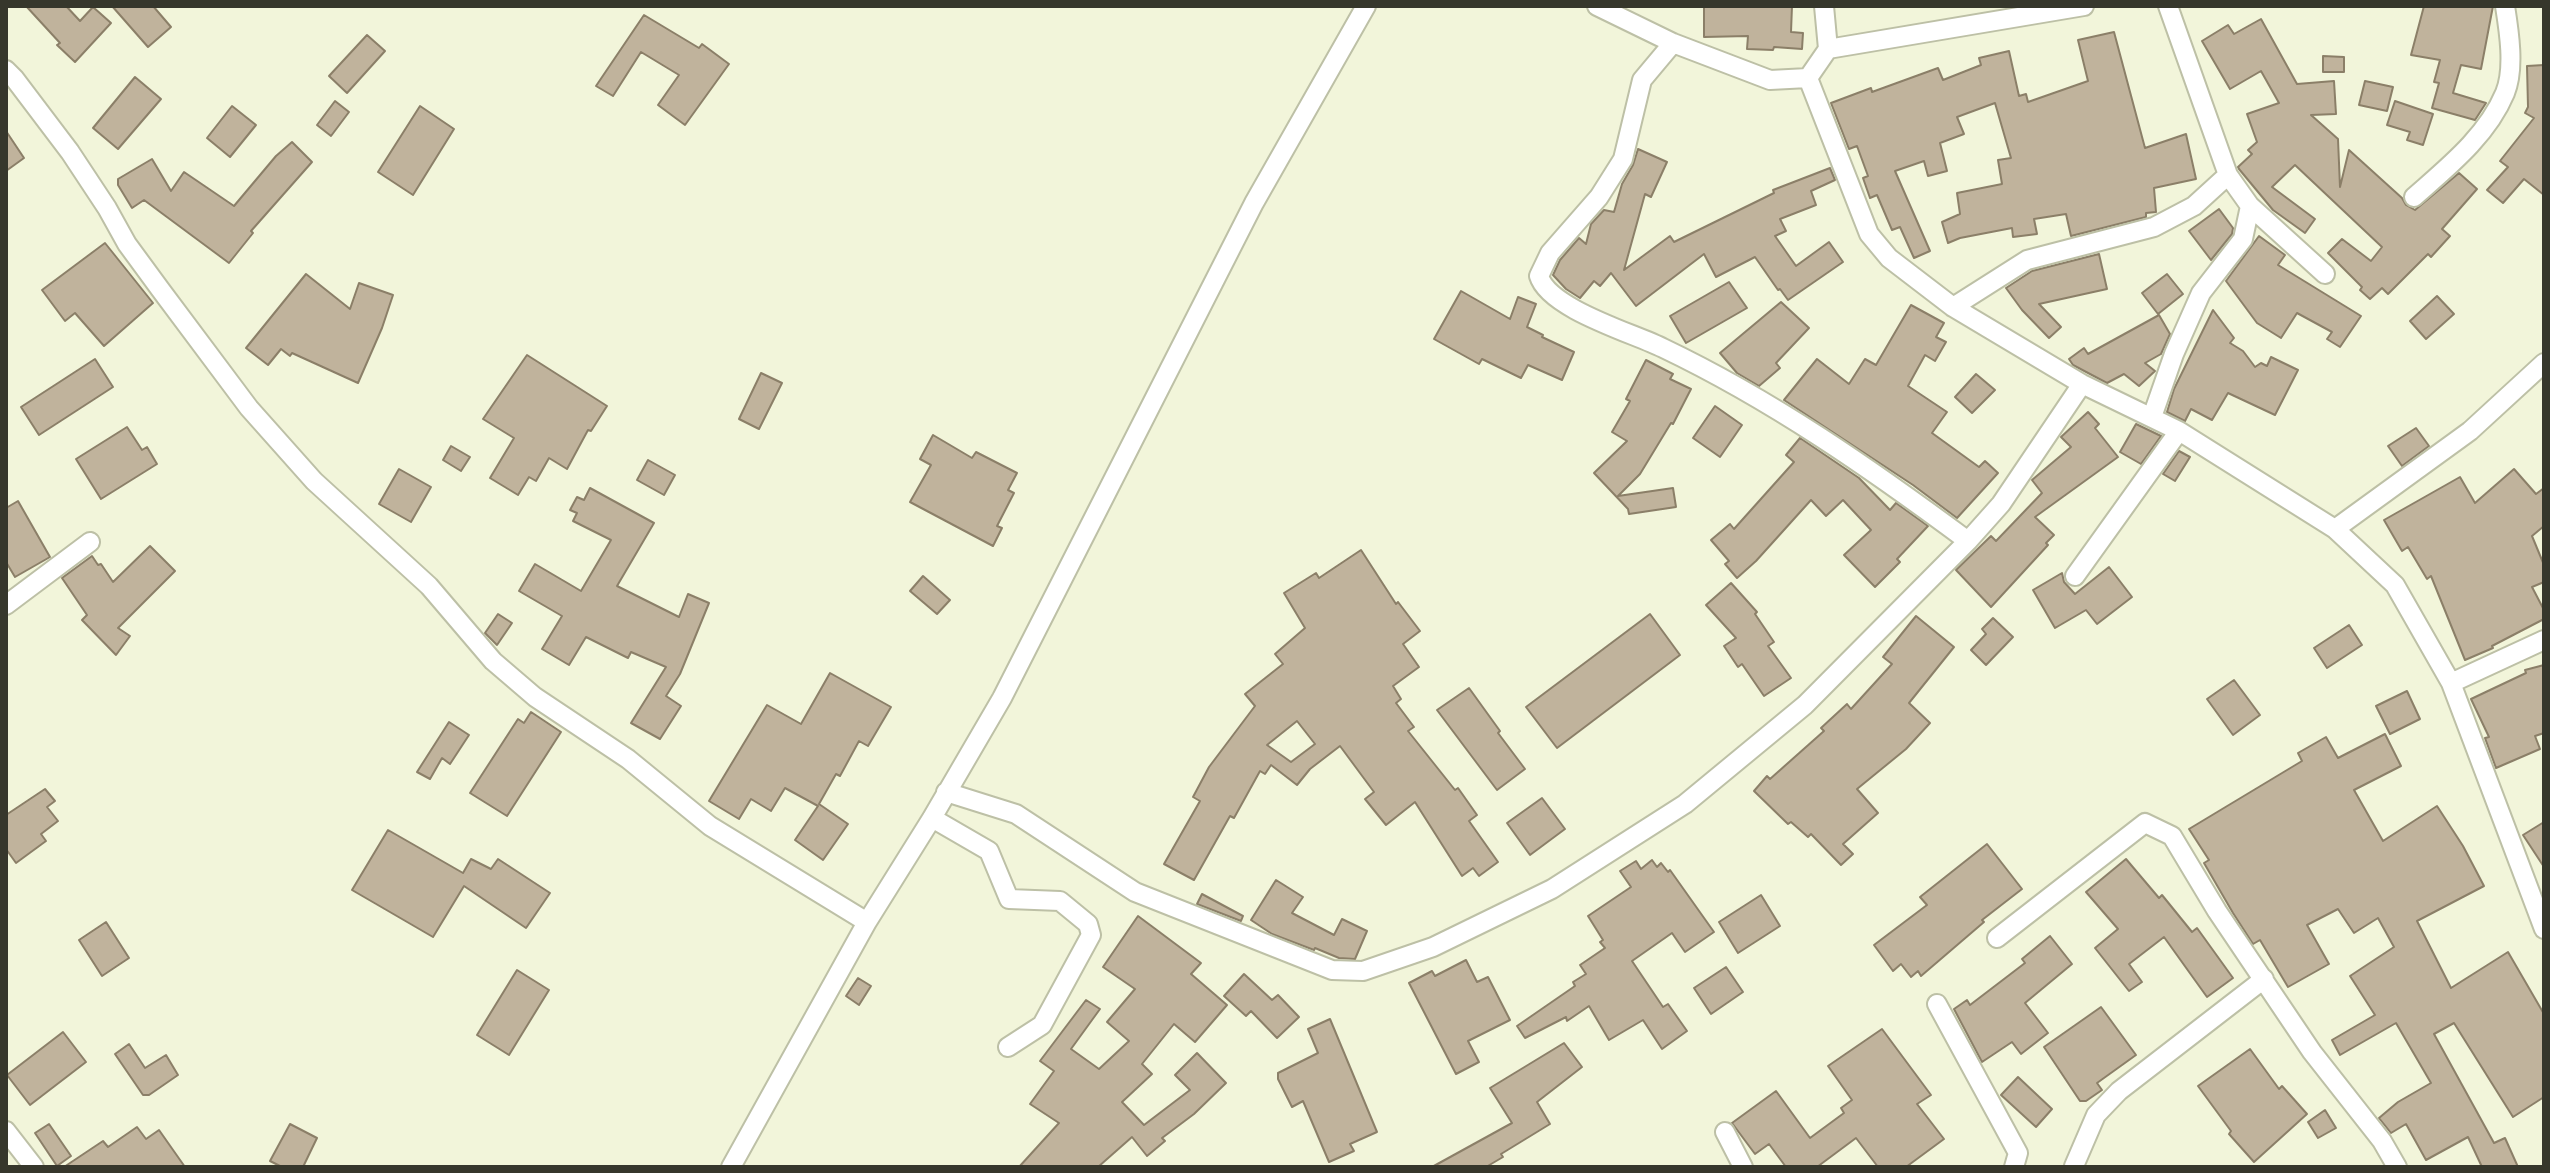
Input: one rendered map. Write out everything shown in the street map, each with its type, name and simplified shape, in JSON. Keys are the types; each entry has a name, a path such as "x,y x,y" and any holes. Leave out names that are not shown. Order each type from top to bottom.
{"street":[{"path":"731,1167 867,922 1002,698 1254,203 1366,6"},
{"path":"1597,6 1673,43 1770,80 1808,78"},
{"path":"1808,78 1828,49 1824,6"},
{"path":"1828,49 2084,6"},
{"path":"2168,6 2228,175 2250,206 2325,274"},
{"path":"2414,197 2474,143 2506,92 2511,46 2505,6"},
{"path":"1673,43 1642,80 1623,159 1599,197 1550,253 1539,276 1542,286 1592,319 1662,347 1770,406 1878,474 1968,541"},
{"path":"6,70 70,152 127,244 249,408 314,481 429,586 493,661 535,697 628,759 710,826 867,922"},
{"path":"1808,78 1869,234 1889,258 1953,307 2082,384 2179,431 2335,529 2395,585 2451,683 2544,929"},
{"path":"1953,307 2027,260 2154,227 2194,206 2228,175"},
{"path":"2152,417 2169,367 2201,293 2243,239 2250,206"},
{"path":"2335,529 2470,431 2544,363"},
{"path":"946,792 1016,814 1135,892 1332,970 1363,971 1433,947 1552,889 1685,804 1805,705 2001,504 2082,384"},
{"path":"2075,576 2179,431"},
{"path":"6,605 90,542"},
{"path":"2451,683 2544,640"},
{"path":"932,818 989,851 1009,899 1060,901 1088,924 1091,935 1042,1025 1008,1047"},
{"path":"1997,938 2145,823 2172,836 2217,911 2312,1052 2382,1141 2397,1167"},
{"path":"2074,1166 2096,1115 2119,1091 2264,979"},
{"path":"1937,1004 2018,1153 2014,1167"},
{"path":"1725,1132 1743,1167"},
{"path":"9,1141 34,1167"}],"building":[{"path":"26,6 66,6 80,21 93,7 111,23 75,62"},
{"path":"112,6 153,6 171,27 148,47"},
{"path":"1704,6 1792,6 1791,32 1803,33 1802,49 1747,49 1748,36 1704,37"},
{"path":"2424,6 2493,6 2481,69 2461,65 2453,93 2486,103 2475,120 2432,108 2439,83 2434,82 2440,60 2411,55"},
{"path":"644,15 699,48 702,44 729,64 685,125 658,105 679,75 641,52 613,96 596,86"},
{"path":"2261,19 2297,84 2334,81 2336,114 2311,115 2338,139 2340,187 2349,150 2415,210 2459,173 2477,189 2442,229 2450,236 2388,294 2382,288 2370,299 2328,253 2342,239 2371,261 2382,247 2295,165 2272,187 2315,219 2305,233 2273,210 2238,167 2252,154 2248,150 2257,142 2247,114 2279,103 2261,71 2230,89 2202,41 2228,25 2234,34"},
{"path":"2114,32 2145,148 2186,134 2196,179 2154,188 2156,212 2146,213 2146,217 2071,236 2066,214 2034,219 2037,234 2013,237 2012,228 1948,243 1942,222 1960,214 1957,193 2002,184 1998,160 2011,158 1995,103 1957,117 1964,134 1940,143 1947,171 1928,176 1924,161 1895,171 1930,251 1914,258 1900,227 1892,230 1877,195 1870,198 1863,178 1868,176 1857,146 1849,149 1831,103 1938,68 1943,80 1981,65 1979,58 2009,51 2019,96 2026,94 2028,102 2088,81 2078,40"},
{"path":"367,35 385,51 347,93 329,76"},
{"path":"2323,56 2344,57 2344,72 2323,72"},
{"path":"2544,65 2544,195 2524,179 2503,203 2487,190 2508,167 2500,161 2534,118 2525,113 2528,107 2527,66"},
{"path":"135,77 161,99 118,149 93,128"},
{"path":"2365,81 2393,87 2387,111 2359,105"},
{"path":"335,101 349,112 331,136 317,125"},
{"path":"2395,101 2433,114 2423,145 2407,140 2410,132 2387,125"},
{"path":"232,106 256,125 230,157 207,138"},
{"path":"420,106 454,129 413,195 378,172"},
{"path":"6,131 24,158 6,171"},
{"path":"292,142 312,162 251,231 253,233 229,263 144,200 132,208 118,185 118,179 152,159 171,191 184,172 234,206 276,156"},
{"path":"1638,149 1667,162 1651,197 1645,194 1624,270 1670,236 1674,242 1774,193 1773,190 1830,168 1835,180 1811,191 1816,205 1780,219 1786,231 1775,236 1796,266 1829,242 1843,262 1788,300 1755,257 1716,277 1704,254 1636,306 1611,273 1600,286 1594,281 1580,298 1553,275 1560,260 1579,238 1586,244 1591,224 1604,210 1614,212 1622,184"},
{"path":"2219,209 2233,228 2232,234 2211,260 2189,231"},
{"path":"2259,236 2285,255 2278,265 2361,316 2340,347 2327,339 2332,332 2297,313 2281,338 2257,323 2226,281"},
{"path":"105,243 153,303 104,346 75,313 65,321 42,290"},
{"path":"2099,254 2107,289 2039,304 2061,327 2049,338 2006,288 2032,271"},
{"path":"306,274 350,309 359,283 393,295 358,383 292,353 290,356 281,349 268,365 246,348"},
{"path":"2167,274 2183,294 2158,314 2142,293"},
{"path":"1729,282 1747,308 1686,343 1670,316"},
{"path":"1461,291 1510,319 1518,297 1536,304 1527,327 1574,352 1562,380 1528,365 1521,378 1482,359 1479,364 1434,339"},
{"path":"2437,296 2454,314 2426,339 2410,321"},
{"path":"1781,302 1809,328 1776,363 1780,368 1759,386 1737,373 1720,353"},
{"path":"1911,305 1944,323 1936,337 1946,342 1935,361 1925,355 1908,386 1947,412 1932,433 1979,467 1985,461 1998,473 1957,518 1913,485 1784,400 1817,359 1849,384 1865,359 1876,365"},
{"path":"2213,310 2234,338 2230,343 2243,351 2255,367 2261,363 2267,366 2271,357 2298,370 2275,415 2228,393 2212,420 2191,409 2185,421 2167,412 2174,389"},
{"path":"2159,315 2170,334 2161,354 2145,363 2155,371 2139,386 2124,374 2107,383 2073,365 2069,359 2084,348 2088,354"},
{"path":"527,355 607,406 591,431 588,430 567,469 549,458 536,481 529,477 518,495 490,478 514,438 483,419"},
{"path":"95,359 113,387 39,435 21,407"},
{"path":"1646,360 1673,374 1670,379 1691,389 1673,424 1640,474 1618,496 1673,488 1676,507 1629,514 1628,509 1594,473 1627,441 1612,432 1630,401 1626,399"},
{"path":"761,373 782,383 759,429 739,419"},
{"path":"1976,374 1995,390 1972,413 1955,397"},
{"path":"1715,406 1742,425 1720,457 1693,438"},
{"path":"2088,412 2099,424 2095,428 2118,457 2035,517 2054,535 1991,607 1956,570 1991,536 1996,541 2042,493 2032,480 2071,447 2061,437"},
{"path":"2136,424 2161,436 2141,464 2120,452"},
{"path":"127,427 142,450 147,447 157,464 101,499 76,459"},
{"path":"2416,428 2429,446 2402,466 2388,446"},
{"path":"933,435 972,458 976,452 1017,473 1008,490 1014,493 997,526 1002,528 993,546 910,502 931,465 920,459"},
{"path":"1800,438 1859,478 1890,510 1896,503 1928,526 1897,559 1900,562 1875,587 1844,555 1871,530 1843,500 1826,516 1811,500 1737,578 1725,564 1729,561 1711,540 1730,524 1734,529 1794,462 1786,455"},
{"path":"451,446 470,457 461,471 443,460"},
{"path":"2179,451 2190,457 2175,481 2163,474"},
{"path":"648,460 675,475 664,495 637,480"},
{"path":"399,469 431,487 411,522 379,504"},
{"path":"2514,469 2536,494 2544,488 2544,526 2532,536 2544,565 2544,582 2532,587 2544,610 2544,619 2465,660 2431,576 2427,579 2408,547 2402,551 2384,520 2460,477 2475,503"},
{"path":"590,488 654,523 617,586 679,617 688,594 709,603 680,674 666,696 681,706 660,739 631,723 666,667 631,652 628,658 586,637 569,665 542,649 562,616 519,591 535,564 581,591 611,540 573,521 577,513 570,510 577,497 584,500"},
{"path":"18,501 50,557 15,577 6,562 6,508"},
{"path":"150,546 175,571 118,628 130,636 116,655 82,620 87,615 62,578 92,556 113,582"},
{"path":"1361,550 1396,604 1398,602 1420,631 1403,644 1419,667 1393,686 1401,699 1396,703 1414,727 1408,731 1455,790 1458,788 1477,815 1469,821 1498,862 1479,876 1473,868 1462,876 1415,802 1386,825 1365,799 1374,792 1340,746 1310,769 1297,785 1271,765 1265,774 1260,771 1194,880 1164,864 1200,801 1193,797 1209,767 1255,706 1245,694 1283,664 1275,654 1305,628 1284,593 1316,573 1319,578","holes":["1297,721 1315,744 1291,762 1267,745"]},
{"path":"2109,567 2132,597 2097,624 2086,610 2055,628 2033,590 2062,573 2064,582 2075,594"},
{"path":"923,576 950,600 937,614 910,591"},
{"path":"1731,583 1757,612 1755,614 1774,642 1768,646 1791,678 1764,696 1742,664 1738,667 1724,646 1736,638 1706,605"},
{"path":"498,614 512,623 497,645 485,633"},
{"path":"1650,614 1680,655 1557,748 1526,707"},
{"path":"1916,616 1954,647 1909,703 1930,723 1906,749 1857,789 1878,813 1843,844 1853,854 1841,865 1811,834 1808,837 1791,822 1788,824 1754,791 1767,776 1770,779 1824,731 1821,728 1847,704 1851,709 1892,664 1883,657"},
{"path":"1993,618 2013,637 1986,665 1971,650 1986,634 1982,629"},
{"path":"2349,625 2362,645 2327,668 2314,648"},
{"path":"2544,665 2544,733 2535,736 2540,749 2496,768 2485,738 2489,737 2471,699 2526,673 2525,670"},
{"path":"830,673 891,707 868,746 859,741 840,776 836,774 819,804 848,824 823,860 795,840 818,806 785,788 771,811 751,799 739,819 709,801 767,705 801,724"},
{"path":"2234,680 2260,715 2233,735 2207,699"},
{"path":"1469,688 1525,769 1497,790 1437,710"},
{"path":"2407,691 2420,719 2390,734 2376,706"},
{"path":"531,712 561,732 507,816 470,793 518,719 524,723"},
{"path":"449,722 469,735 450,764 442,758 430,779 417,772"},
{"path":"2385,734 2401,766 2354,790 2383,841 2437,806 2484,886 2417,921 2451,988 2508,952 2544,1014 2544,1097 2513,1117 2454,1023 2434,1034 2494,1143 2505,1138 2518,1167 2482,1167 2468,1137 2426,1160 2406,1124 2391,1133 2379,1118 2398,1102 2431,1083 2396,1023 2340,1055 2332,1040 2375,1015 2350,976 2394,947 2378,918 2354,933 2338,909 2307,925 2329,964 2288,987 2260,940 2253,944 2233,913 2204,863 2209,860 2189,829 2302,761 2298,753 2326,737 2338,758"},
{"path":"45,789 55,801 47,807 58,821 41,834 46,841 16,863 6,849 6,815"},
{"path":"1542,798 1565,829 1530,855 1507,823"},
{"path":"2544,822 2544,867 2523,835"},
{"path":"388,830 463,873 471,859 491,869 498,859 550,893 526,928 464,886 433,937 352,890"},
{"path":"1987,844 2022,889 1982,920 1984,922 1921,976 1918,971 1911,977 1901,964 1893,971 1874,945 1927,905 1920,897"},
{"path":"2126,859 2159,898 2162,895 2192,932 2197,928 2233,978 2207,997 2164,937 2129,964 2142,982 2129,991 2095,948 2118,929 2086,892"},
{"path":"1652,860 1657,867 1661,863 1668,872 1670,870 1714,932 1685,952 1672,933 1632,961 1663,1007 1668,1004 1687,1031 1662,1049 1643,1020 1609,1040 1589,1006 1567,1021 1566,1017 1525,1038 1517,1026 1575,986 1573,982 1586,974 1580,965 1605,948 1588,916 1631,887 1620,871 1636,861 1641,869"},
{"path":"1276,880 1303,897 1292,913 1334,935 1342,919 1367,931 1355,959 1339,958 1314,950 1272,934 1251,920"},
{"path":"1202,894 1243,916 1241,921 1197,904"},
{"path":"1761,895 1780,926 1738,953 1719,922"},
{"path":"1138,916 1201,963 1191,974 1227,1005 1195,1042 1174,1024 1142,1064 1152,1074 1122,1102 1144,1125 1190,1090 1175,1075 1197,1053 1226,1083 1194,1114 1162,1138 1165,1141 1147,1156 1132,1137 1098,1167 1019,1167 1059,1123 1030,1104 1054,1071 1040,1061 1086,1000 1100,1009 1071,1049 1099,1069 1129,1041 1107,1022 1135,989 1103,967"},
{"path":"106,922 129,958 102,976 79,940"},
{"path":"2050,936 2072,964 2025,1003 2048,1033 2021,1054 2012,1042 1982,1062 1954,1009 1967,1000 1970,1005 2025,963 2022,959"},
{"path":"1466,960 1477,982 1488,977 1510,1020 1468,1041 1479,1062 1456,1074 1409,983 1432,971 1435,976"},
{"path":"1726,967 1743,992 1711,1014 1694,988"},
{"path":"517,970 549,990 509,1055 477,1035"},
{"path":"1244,974 1272,1000 1278,995 1299,1017 1277,1038 1251,1011 1246,1016 1224,996"},
{"path":"858,978 871,986 859,1005 846,996"},
{"path":"2101,1007 2136,1055 2097,1083 2102,1090 2086,1101 2080,1101 2044,1047"},
{"path":"1330,1019 1377,1132 1350,1144 1354,1151 1329,1162 1303,1101 1292,1107 1278,1073 1318,1053 1308,1029"},
{"path":"1882,1029 1931,1095 1917,1104 1944,1139 1906,1167 1878,1167 1856,1138 1817,1167 1786,1167 1769,1144 1755,1154 1732,1123 1776,1091 1810,1138 1844,1113 1841,1108 1852,1100 1828,1066"},
{"path":"63,1032 86,1062 30,1105 7,1075"},
{"path":"1564,1043 1582,1067 1537,1102 1550,1124 1501,1154 1503,1157 1486,1167 1432,1167 1512,1123 1490,1088"},
{"path":"129,1044 145,1068 166,1055 178,1075 149,1095 143,1095 115,1054"},
{"path":"2250,1049 2279,1089 2282,1086 2307,1114 2254,1162 2229,1134 2231,1131 2198,1086"},
{"path":"2018,1077 2052,1109 2036,1127 2001,1095"},
{"path":"2325,1110 2336,1128 2318,1138 2308,1122"},
{"path":"49,1124 71,1156 57,1166 35,1133"},
{"path":"290,1124 317,1138 303,1167 282,1167 270,1161"},
{"path":"137,1127 146,1139 159,1130 185,1167 64,1167 103,1141 108,1147"}]}
